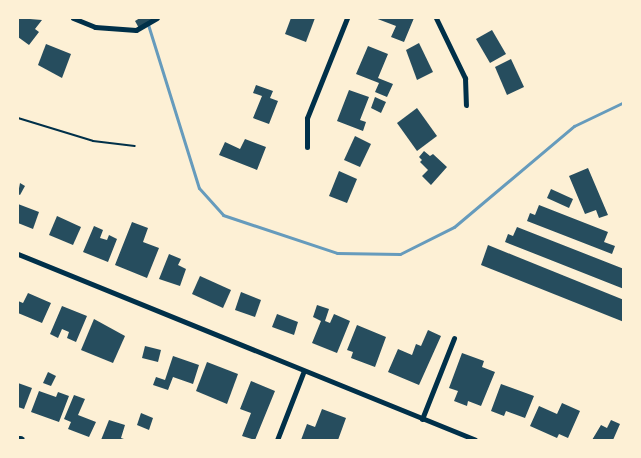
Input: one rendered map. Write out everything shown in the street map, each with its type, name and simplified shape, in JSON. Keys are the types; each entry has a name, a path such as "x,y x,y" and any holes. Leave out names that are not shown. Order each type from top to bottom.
{"street":[{"path":"73,18 95,27 136,30 157,18"},
{"path":"307,147 307,118 347,18"},
{"path":"436,18 465,78 466,105"},
{"path":"18,254 303,372 475,440"},
{"path":"422,419 454,338"},
{"path":"277,440 303,372"}],"path":[{"path":"18,118 93,141 136,146"}],"building":[{"path":"18,18 42,20 35,29 39,32 29,45 18,37"},
{"path":"140,18 151,18 154,22 140,30 135,21"},
{"path":"291,18 315,18 306,42 285,34"},
{"path":"375,18 414,18 404,42 391,37 396,26"},
{"path":"492,30 506,54 490,63 476,39"},
{"path":"419,43 433,72 417,80 406,50"},
{"path":"46,44 71,54 62,78 38,65"},
{"path":"368,46 388,54 378,78 393,84 387,97 375,92 379,83 356,74"},
{"path":"511,59 524,87 507,95 495,67"},
{"path":"256,85 273,91 270,98 278,101 269,124 253,118 262,96 253,93"},
{"path":"349,90 369,97 360,120 366,122 363,131 337,121"},
{"path":"375,97 386,102 381,113 371,108"},
{"path":"417,108 437,136 417,151 397,123"},
{"path":"355,136 371,144 360,167 344,160"},
{"path":"245,139 266,147 257,170 219,155 225,142 240,149"},
{"path":"424,151 430,156 433,154 447,167 431,185 422,176 428,170 420,162 422,160 419,157"},
{"path":"588,168 608,215 599,218 596,210 585,214 569,176"},
{"path":"339,171 357,179 347,203 329,196"},
{"path":"20,183 25,186 20,195 18,194"},
{"path":"551,189 573,199 569,208 547,198"},
{"path":"18,204 39,212 33,229 18,223"},
{"path":"539,205 608,232 604,242 615,246 612,254 527,221 530,213 535,215"},
{"path":"57,216 81,227 73,245 49,235"},
{"path":"132,222 148,228 143,242 159,248 147,278 115,265"},
{"path":"94,226 103,230 100,238 107,240 109,235 117,239 108,262 83,252"},
{"path":"517,227 624,269 624,289 505,242 508,234 513,236"},
{"path":"488,245 624,300 624,322 481,265"},
{"path":"169,254 181,259 178,265 186,269 180,286 159,279"},
{"path":"200,276 231,290 223,308 192,294"},
{"path":"241,292 261,300 255,317 235,310"},
{"path":"28,293 51,303 42,323 18,313 18,301 23,303"},
{"path":"317,305 329,309 325,321 330,323 334,314 350,321 337,353 312,343 321,321 313,317"},
{"path":"62,306 87,316 76,342 67,338 69,332 62,329 58,338 50,334"},
{"path":"277,314 298,322 294,335 272,327"},
{"path":"94,319 125,336 113,363 81,350"},
{"path":"357,325 386,337 375,367 351,358 353,352 347,350"},
{"path":"428,330 441,336 419,385 388,372 398,349 412,355 416,344 421,346"},
{"path":"145,346 161,350 158,362 142,358"},
{"path":"462,353 484,361 482,367 495,372 481,406 468,401 467,406 454,401 458,391 449,388"},
{"path":"173,356 199,365 193,384 173,377 168,390 153,385 156,377 165,380"},
{"path":"207,362 238,374 227,404 196,391"},
{"path":"48,372 56,376 51,386 43,383"},
{"path":"251,381 275,391 255,440 242,436 251,413 240,409"},
{"path":"18,383 32,388 24,409 18,407"},
{"path":"501,384 534,396 525,418 506,411 504,416 491,411"},
{"path":"39,391 56,397 58,392 69,396 59,422 31,412"},
{"path":"74,395 85,399 78,415 96,422 89,437 68,429 71,422 64,419"},
{"path":"562,403 580,411 568,438 559,434 557,438 530,426 539,406 557,414"},
{"path":"322,409 346,418 338,440 301,440 307,424 315,427"},
{"path":"141,413 153,418 149,430 137,425"},
{"path":"109,420 125,425 121,438 127,440 101,440"},
{"path":"611,420 620,424 613,440 592,440 601,425 607,428"}],"waterway":[{"path":"146,18 199,188 223,215 337,253 400,254 454,227 574,126 624,102"}]}
